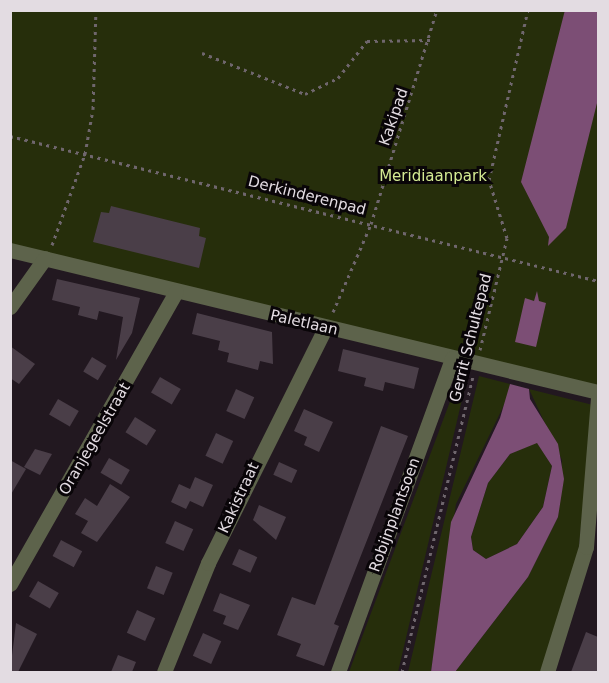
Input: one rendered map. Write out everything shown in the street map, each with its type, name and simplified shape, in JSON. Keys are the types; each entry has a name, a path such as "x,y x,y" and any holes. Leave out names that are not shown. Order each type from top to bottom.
{"street":[{"name":"Paletlaan","path":"10,250 325,328 598,392"},
{"path":"10,307 45,258"},
{"name":"Oranjegeelstraat","path":"10,584 176,292"},
{"name":"Kakistraat","path":"164,672 219,542 325,328"},
{"name":"Robijnplantsoen","path":"338,672 452,358"},
{"path":"548,672 586,548 598,399"}],"path":[{"path":"45,258 64,222 85,154 93,110 96,10"},
{"name":"Kakipad","path":"325,328 371,224 430,40 437,10"},
{"name":"Gerrit Schultepad","path":"402,672 503,257 505,220 489,180 528,10"},
{"path":"202,53 305,94 338,78 367,41 430,40"},
{"name":"Derkinderenpad","path":"10,136 598,281"}],"green space":[{"name":"Meridiaanpark","path":"10,11 598,11 598,389 11,249"},
{"path":"461,372 468,374 398,672 349,672"},
{"path":"479,376 510,384 506,401 456,504 431,672 408,672"},
{"path":"529,389 593,405 578,556 541,672 455,672 528,577 558,517 562,460"},
{"path":"537,442 552,466 543,507 517,544 486,559 473,550 471,537 488,483 510,454"}],"shaded area":[{"path":"565,10 598,11 598,99 566,228 548,246 549,237 521,182"},
{"path":"537,291 539,301 546,303 536,347 515,342 525,298 534,301"},
{"path":"510,384 529,389 530,399 558,444 564,479 558,517 528,577 455,672 431,672 451,522 500,418","holes":["537,443 552,466 543,507 517,544 486,559 473,550 471,537 488,483 510,454"]}],"building":[{"path":"111,206 200,228 199,236 206,238 199,268 93,242 101,212 109,213"},
{"path":"57,279 140,298 132,333 116,360 123,317 99,311 97,320 78,315 80,307 52,300"},
{"path":"197,313 272,332 273,364 260,361 258,370 227,362 229,353 218,350 220,341 192,334"},
{"path":"10,346 35,364 19,384 10,378"},
{"path":"343,349 419,368 414,389 385,382 383,391 364,386 366,378 338,371"},
{"path":"92,357 107,366 98,380 83,372"},
{"path":"160,377 181,389 172,405 151,393"},
{"path":"236,389 254,397 245,419 226,411"},
{"path":"58,399 79,411 70,427 49,415"},
{"path":"304,409 333,422 319,452 304,445 307,437 294,431"},
{"path":"135,417 156,430 147,446 125,432"},
{"path":"381,426 408,436 334,624 339,626 324,666 296,656 301,644 277,635 292,597 315,605"},
{"path":"216,433 233,441 223,464 205,456"},
{"path":"35,449 52,454 40,475 24,467"},
{"path":"109,458 130,470 121,485 100,473"},
{"path":"10,460 26,469 10,496"},
{"path":"279,462 297,470 292,483 273,475"},
{"path":"195,477 213,485 203,507 190,501 186,509 171,502 179,484 190,489"},
{"path":"110,484 130,497 97,542 81,533 88,521 75,514 85,498 97,506"},
{"path":"259,505 286,517 276,540 253,520"},
{"path":"175,521 193,529 184,551 165,543"},
{"path":"61,540 82,551 74,567 53,556"},
{"path":"239,549 257,557 250,573 232,565"},
{"path":"156,566 173,573 164,595 147,588"},
{"path":"38,581 59,593 50,609 29,597"},
{"path":"220,593 250,605 238,630 223,624 226,616 213,611"},
{"path":"137,610 155,618 145,641 127,633"},
{"path":"16,623 37,634 18,672 10,672"},
{"path":"586,632 598,637 598,672 571,672"},
{"path":"203,633 221,641 211,664 193,656"},
{"path":"118,655 136,662 132,672 111,672"}]}
